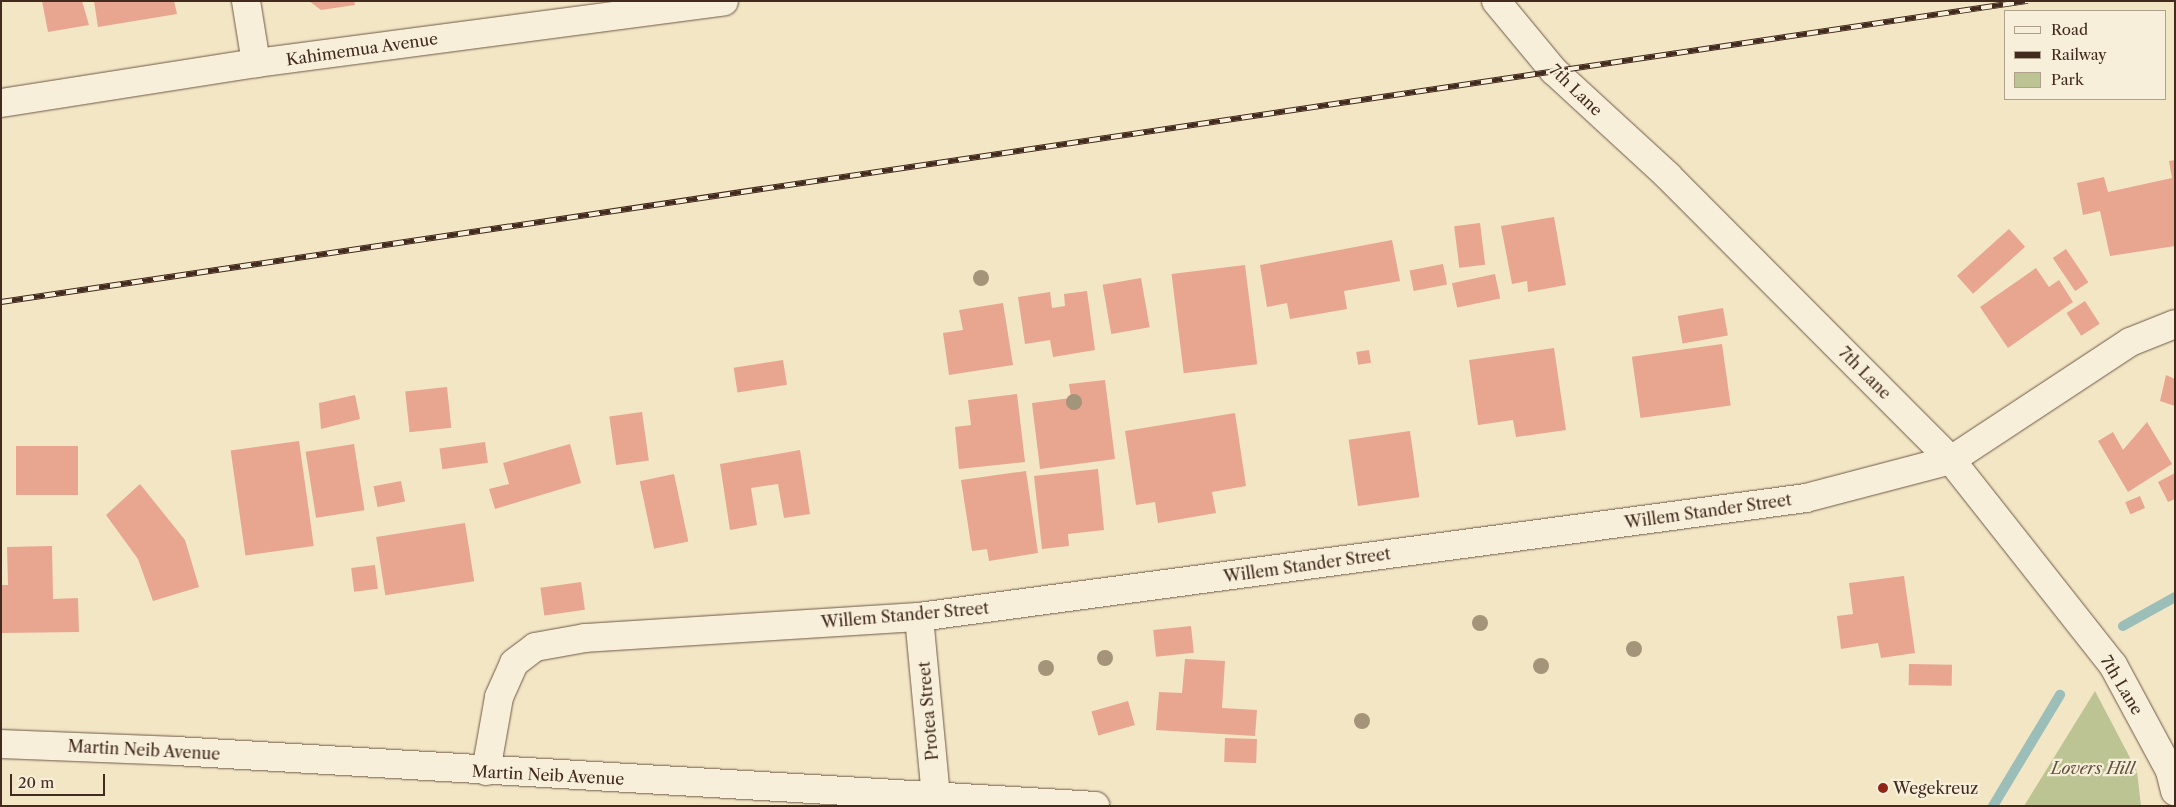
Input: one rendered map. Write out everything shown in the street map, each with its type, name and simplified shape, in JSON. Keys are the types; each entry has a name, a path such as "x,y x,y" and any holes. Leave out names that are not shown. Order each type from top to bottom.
{"street":[{"path":"246,1 256,63"},
{"name":"Kahimemua Avenue","path":"1,104 256,63 724,1"},
{"name":"7th Lane","path":"1496,1 1554,71 1668,176 1951,460 2113,665 2170,771 2175,791"},
{"name":"Willem Stander Street","path":"486,771 499,697 514,663 535,647 584,638 919,617 1806,498 1951,460 2130,342 2175,324"},
{"name":"Protea Street","path":"919,617 937,801"},
{"name":"Martin Neib Avenue","path":"1,744 176,751 937,801 1095,806"}],"green space":[{"name":"Lovers Hill","path":"2095,691 2137,771 2141,806 2024,806"}],"building":[{"path":"42,1 82,1 89,25 48,32"},
{"path":"94,1 174,1 177,14 98,27"},
{"path":"309,1 354,1 355,5 321,10"},
{"path":"2175,160 2175,246 2110,256 2100,211 2083,215 2077,183 2104,177 2108,192 2172,178 2169,161"},
{"path":"1554,217 1566,285 1528,292 1527,281 1512,284 1501,226"},
{"path":"1480,223 1485,265 1459,268 1454,226"},
{"path":"2009,229 2025,247 1973,294 1957,276"},
{"path":"1392,240 1400,281 1344,291 1347,309 1290,319 1287,303 1267,307 1260,265"},
{"path":"2066,249 2088,282 2075,291 2053,258"},
{"path":"1443,264 1447,285 1414,291 1410,270"},
{"path":"1245,265 1257,364 1184,373 1172,274"},
{"path":"2036,268 2049,287 2059,280 2073,302 2008,348 1980,307"},
{"path":"1495,274 1500,298 1457,308 1452,283"},
{"path":"1141,278 1150,327 1111,334 1103,285"},
{"path":"1087,291 1095,350 1053,357 1050,340 1025,344 1018,297 1050,292 1052,308 1065,306 1064,294"},
{"path":"2085,301 2100,324 2081,336 2067,313"},
{"path":"1003,303 1013,365 949,375 943,333 963,330 959,310"},
{"path":"1723,308 1728,336 1683,344 1678,316"},
{"path":"1722,344 1731,405 1641,418 1632,357"},
{"path":"1554,348 1566,430 1516,437 1513,420 1478,425 1469,360"},
{"path":"1369,350 1371,363 1358,365 1356,352"},
{"path":"783,360 787,385 738,393 734,368"},
{"path":"2166,375 2175,379 2175,406 2160,401"},
{"path":"1105,380 1115,459 1040,469 1032,403 1071,398 1069,384"},
{"path":"447,387 451,428 410,432 405,391"},
{"path":"1017,394 1025,462 959,469 955,427 971,425 968,400"},
{"path":"355,395 360,419 321,429 319,403"},
{"path":"642,412 649,461 616,465 609,417"},
{"path":"1235,413 1246,486 1212,492 1216,513 1158,523 1155,502 1136,505 1125,431"},
{"path":"2147,422 2172,464 2128,492 2098,441 2113,432 2123,450"},
{"path":"1410,431 1419,497 1358,506 1349,440"},
{"path":"299,441 314,546 245,556 231,451"},
{"path":"485,442 488,463 442,469 439,448"},
{"path":"354,444 364,510 316,518 306,452"},
{"path":"570,444 581,483 495,509 489,489 509,484 503,463"},
{"path":"16,446 78,446 78,495 16,495"},
{"path":"800,450 810,514 784,518 778,484 751,488 757,525 730,530 720,464"},
{"path":"1098,469 1104,530 1068,534 1069,546 1042,549 1034,476"},
{"path":"1026,471 1038,553 989,561 987,549 972,551 961,480"},
{"path":"2175,473 2175,499 2168,502 2158,482"},
{"path":"674,474 688,541 654,549 640,481"},
{"path":"401,481 405,502 378,507 374,486"},
{"path":"140,484 185,540 199,587 153,601 138,559 106,515"},
{"path":"2140,496 2145,508 2130,514 2125,502"},
{"path":"465,523 474,581 385,595 376,537"},
{"path":"52,546 53,599 78,598 79,632 1,633 1,585 8,585 7,547"},
{"path":"375,565 378,589 354,592 351,568"},
{"path":"1904,576 1915,653 1881,658 1878,643 1841,649 1837,616 1853,614 1849,583"},
{"path":"581,582 585,610 544,615 540,588"},
{"path":"1191,626 1194,653 1156,657 1153,630"},
{"path":"1185,659 1225,661 1222,708 1257,710 1255,736 1156,730 1159,692 1182,693"},
{"path":"1909,664 1952,665 1952,686 1909,685"},
{"path":"1128,701 1135,725 1098,736 1091,711"},
{"path":"1225,738 1257,739 1256,763 1224,762"}],"waterway":[{"path":"2123,626 2175,597"},
{"path":"1993,806 2060,695"}],"railway":[{"path":"1,302 2028,1"}],"place":[{"name":"Wegekreuz","path":"1883,788"}]}
